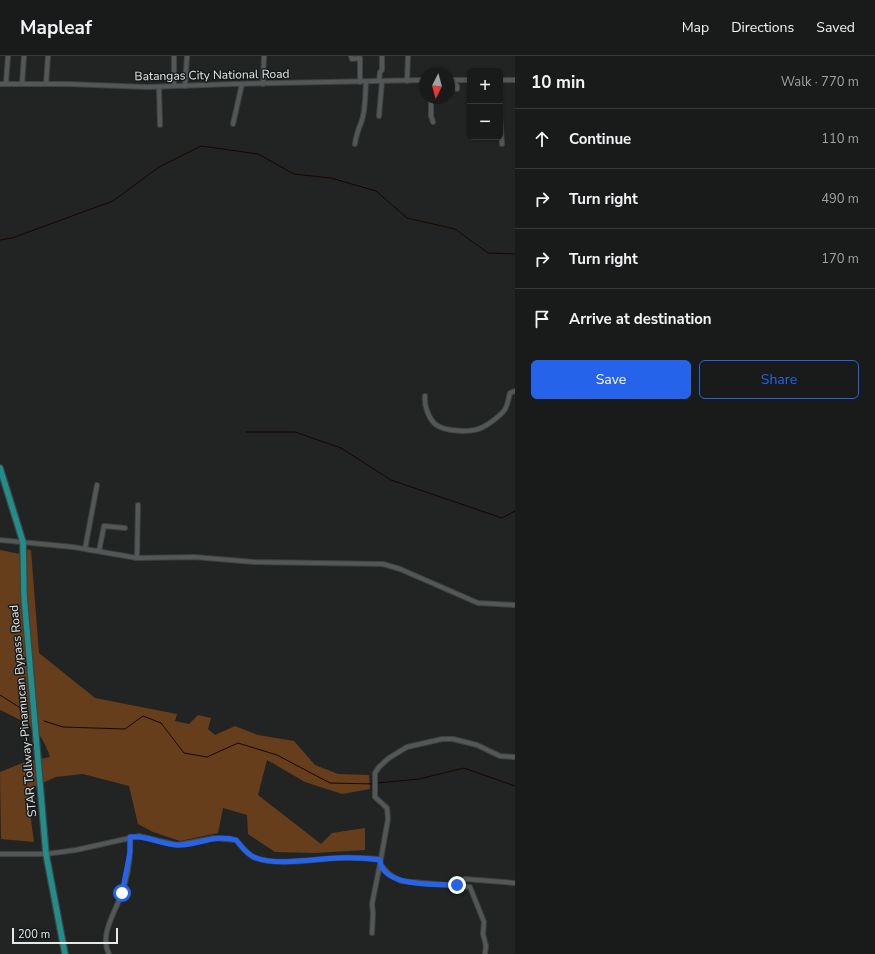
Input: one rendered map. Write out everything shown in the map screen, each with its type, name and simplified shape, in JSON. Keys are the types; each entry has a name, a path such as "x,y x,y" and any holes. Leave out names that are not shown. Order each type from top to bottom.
{"main road":[{"name":"STAR Tollway-Pinamucan Bypass Road","path":"0,468 23,542 24,596 46,854 65,954"}],"street":[{"path":"6,83 8,56"},
{"path":"22,84 24,56"},
{"path":"46,84 48,56"},
{"path":"174,56 174,86"},
{"path":"185,86 187,56"},
{"path":"263,84 264,56"},
{"path":"351,56 353,59 360,58 360,82"},
{"path":"379,116 382,56"},
{"path":"407,81 408,56"},
{"name":"Batangas City National Road","path":"0,84 159,87 419,80"},
{"path":"455,80 467,80"},
{"path":"503,80 515,80"},
{"path":"355,144 363,113 366,82"},
{"path":"233,124 242,84"},
{"path":"455,84 457,89"},
{"path":"159,87 160,125"},
{"path":"431,104 431,116 433,122"},
{"path":"502,140 502,144"},
{"path":"425,396 425,403 428,412 435,424 441,428 467,431 483,427 503,412 507,407 510,393 515,391"},
{"path":"85,549 97,485"},
{"path":"137,558 138,505"},
{"path":"99,551 104,526 125,528"},
{"path":"0,540 85,549 137,558 194,557 254,562 383,564 400,569 478,603 515,605"},
{"path":"372,932 372,904 388,819 387,808 375,798 374,778 379,766 408,747 442,739 477,745 500,756 515,757"},
{"path":"0,854 46,854 84,848 130,837 143,836 177,845 214,838 232,838 256,858 267,860 309,861 358,857 380,862 389,874 401,881 467,886 472,890 479,913 484,922 483,934 486,946 485,954"},
{"path":"109,954 106,948 106,940 113,912 122,893 130,852 130,837"},
{"path":"457,885 459,882 465,880 515,883"}],"shaded area":[{"path":"21,548 31,550 39,653 95,698 177,714 175,721 189,724 198,715 211,718 208,729 215,735 235,726 258,735 294,741 315,765 338,774 369,775 370,789 342,794 305,782 267,760 258,795 321,844 332,833 365,828 365,850 315,853 275,852 248,834 247,815 223,808 218,833 180,841 153,832 138,824 129,786 83,774 56,777 27,790 34,842 1,839 0,772 25,762 50,757 42,739 32,728 0,710 0,550 20,554"}],"waterway":[{"path":"0,240 12,238 113,201 159,167 201,146 258,154 294,174 331,178 376,191 407,218 455,229 488,253 515,254"},
{"path":"246,432 295,432 341,448 391,480 502,518 515,511"},
{"path":"0,695 22,709"},
{"path":"44,721 63,727 125,729 143,716 161,723 184,753 207,757 238,743 277,755 330,783 374,784"},
{"path":"377,783 419,779 464,768 515,786"}],"route":[{"path":"122,893 128,866 130,837 138,836 177,845 184,845 214,838 232,838 251,855 256,858 267,860 309,861 358,857 380,860 380,864 389,874 395,879 401,881 457,885"}]}
